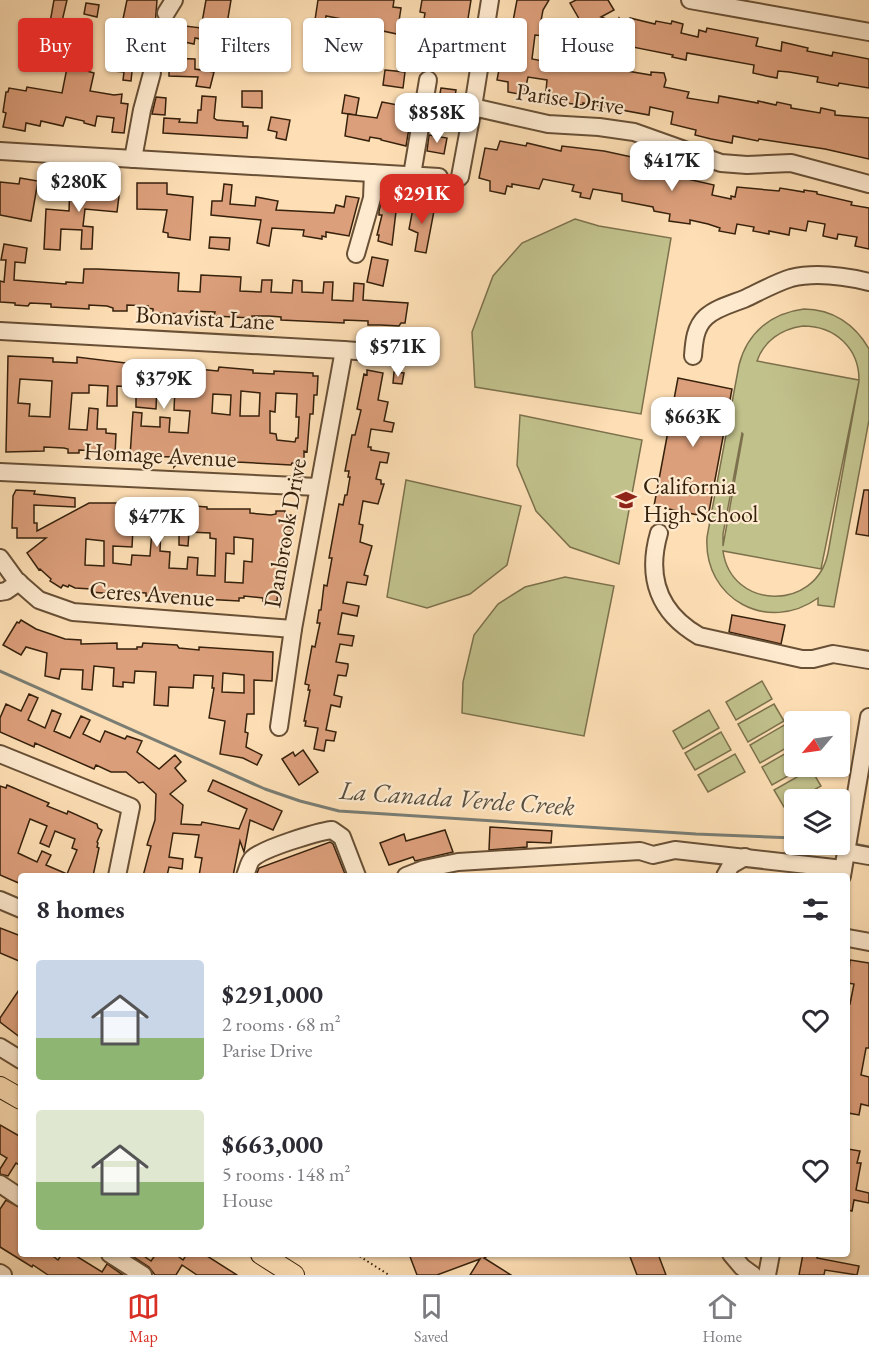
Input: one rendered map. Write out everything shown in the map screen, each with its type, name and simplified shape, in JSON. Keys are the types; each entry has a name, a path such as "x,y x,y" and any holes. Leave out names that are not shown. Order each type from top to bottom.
{"main road":[{"path":"0,1087 18,1097"},
{"path":"266,1257 294,1275"}],"street":[{"path":"460,177 490,0"},
{"path":"690,0 868,27"},
{"path":"133,159 152,73"},
{"path":"412,175 428,80"},
{"name":"Parise Drive","path":"473,107 548,124 634,132 721,163 747,165 791,163 869,184"},
{"path":"0,151 439,177"},
{"path":"356,254 372,198 373,173"},
{"path":"693,356 694,340 699,326 706,317 790,279 816,275 844,276 869,282"},
{"name":"Bonavista Lane","path":"0,331 407,355"},
{"name":"Danbrook Drive","path":"279,727 293,629 344,350"},
{"name":"Homage Avenue","path":"0,471 318,487"},
{"path":"659,533 655,547 654,569 658,590 665,606 686,629 699,636 802,659 833,654 869,660"},
{"name":"Ceres Avenue","path":"0,558 17,581 39,600 73,612 293,629"},
{"path":"0,591 6,591 17,581"},
{"path":"850,828 869,717"},
{"path":"0,754 131,807 118,873"},
{"path":"246,873 252,859 266,851 319,832 332,830 342,837 356,873"},
{"path":"850,847 869,856"},
{"path":"416,873 441,865 480,868 640,851 653,855 675,850 745,857 842,873 845,855"},
{"path":"727,873 731,865 745,857"},
{"path":"0,900 18,908"},
{"path":"850,938 869,942"},
{"path":"0,1047 18,1058"},
{"path":"0,1184 18,1196"},
{"path":"115,1257 143,1275"},
{"path":"734,1257 753,1275"},
{"path":"767,1275 770,1257"}],"path":[{"path":"361,1257 389,1275"}],"green space":[{"path":"575,219 599,226 671,238 641,414 475,387 472,332 493,276 522,243"},
{"path":"804,309 833,315 850,325 863,340 869,349 869,420 834,607 818,605 818,598 799,608 779,612 760,611 742,604 727,593 716,578 709,559 707,537 739,365 743,354 754,334 762,326 792,311","holes":["803,326 825,330 843,341 855,358 859,380 757,361 764,348 774,337","859,381 828,553 820,572 808,586 792,594 774,596 757,593 741,584 729,570 723,551 821,569","742,433 723,546 723,534"]},
{"path":"520,415 642,440 619,564 570,547 536,511 517,465"},
{"path":"406,480 521,506 507,565 470,594 427,608 387,597"},
{"path":"565,577 614,586 584,736 462,713 463,682 474,635 498,604 525,587"},
{"path":"762,681 772,699 736,720 726,702"},
{"path":"774,704 784,721 748,742 738,724"},
{"path":"709,710 719,728 683,749 673,731"},
{"path":"784,725 784,749 760,763 750,745"},
{"path":"721,732 731,750 695,770 685,753"},
{"path":"735,754 745,772 708,792 698,775"},
{"path":"784,754 784,777 786,777 772,785 762,767"},
{"path":"797,777 816,777 821,786 816,789 784,789 784,807 774,790"}],"building":[{"path":"54,0 67,0 63,18 51,18"},
{"path":"127,0 157,0 156,18 123,18"},
{"path":"206,0 231,0 228,18 203,18"},
{"path":"318,0 394,0 393,7 401,8 399,18 396,18 396,34 384,31 384,18 326,16 326,18 315,18"},
{"path":"422,0 471,0 468,18 424,18 425,13 420,12"},
{"path":"517,0 549,0 542,18 539,18 539,35 535,35 532,59 539,60 539,72 632,72 651,75 651,72 664,73 666,80 664,87 689,92 687,98 718,103 719,96 776,105 777,102 791,105 791,108 820,113 821,108 835,111 835,115 869,118 869,159 825,149 759,139 758,141 733,136 732,143 711,139 695,135 696,130 671,124 673,112 650,107 649,115 583,103 583,105 545,101 547,80 528,77 524,95 508,92 508,82 497,80 499,72 527,72 527,18 514,18"},
{"path":"576,0 608,0 614,10 601,17 604,18 579,18 570,3"},
{"path":"86,3 99,5 97,17 84,14"},
{"path":"635,19 655,24 656,21 671,24 672,21 683,24 681,33 698,37 699,30 706,32 707,28 758,38 756,46 781,51 782,42 808,48 807,51 832,56 833,52 869,59 869,88 817,82 818,77 789,72 778,71 777,78 753,73 754,65 687,53 686,60 672,57 673,55 635,47"},
{"path":"187,26 199,28 199,39 195,38 194,44 187,43"},
{"path":"187,59 195,59 195,69 199,70 199,72 214,72 210,88 196,86 198,77 169,76 169,72 187,72"},
{"path":"385,70 405,72 403,88 383,85"},
{"path":"66,72 94,73 90,91 122,94 121,103 128,104 124,133 112,132 114,118 97,116 95,126 66,117 63,126 41,121 40,126 26,123 25,131 3,127 6,92 9,88 26,91 27,87 62,93"},
{"path":"124,72 132,72 131,81 123,80"},
{"path":"441,88 456,90 453,111 437,109"},
{"path":"242,91 262,91 262,108 242,107"},
{"path":"345,95 359,98 356,115 342,113"},
{"path":"202,96 216,97 214,118 217,120 243,122 243,126 248,126 247,138 163,133 164,118 197,123"},
{"path":"156,97 166,98 165,115 152,114"},
{"path":"382,102 398,105 397,111 406,112 405,115 411,116 406,146 370,137 369,141 345,136 348,114 377,118"},
{"path":"271,117 290,120 286,140 276,138 277,132 268,130"},
{"path":"429,135 447,138 444,154 427,151"},
{"path":"500,141 526,146 527,143 561,151 562,146 604,151 641,159 650,162 649,168 714,185 712,195 731,199 731,196 735,197 737,187 779,191 780,188 817,192 817,194 852,202 851,205 869,208 869,249 855,246 857,237 838,234 837,239 823,236 825,224 808,221 806,231 790,228 789,235 753,231 754,227 737,224 735,234 719,231 720,228 690,220 690,224 669,221 670,214 654,211 653,207 622,201 622,194 593,189 590,199 580,197 581,193 572,191 574,185 543,179 539,189 512,184 512,187 507,186 505,194 490,191 490,181 479,178 485,148 497,150"},
{"path":"20,178 38,181 31,221 0,215 0,182 19,184"},
{"path":"99,181 111,183 110,192 119,196 117,212 85,209 83,226 93,227 92,249 81,249 82,230 61,229 60,250 44,249 46,209 69,211 70,184 99,186"},
{"path":"137,183 167,183 167,194 193,197 190,240 168,237 168,233 163,232 167,210 137,209"},
{"path":"224,184 232,185 230,204 255,206 256,197 278,201 276,210 334,213 336,205 344,207 346,196 359,198 349,236 326,232 326,237 322,236 322,239 303,236 304,230 272,228 269,246 257,243 261,220 211,215 212,201 222,201"},
{"path":"382,199 397,203 392,245 378,241 379,235 377,235 382,215 379,215 379,211"},
{"path":"414,203 430,206 429,209 434,211 426,253 415,251 418,233 409,229"},
{"path":"210,237 230,238 229,250 209,248"},
{"path":"4,244 27,248 25,263 15,262 14,280 83,283 84,269 97,269 179,273 178,291 200,292 201,275 241,277 240,291 261,292 262,280 272,280 271,292 292,293 293,280 302,281 302,292 323,293 324,282 333,282 332,300 353,301 354,283 364,284 363,300 408,303 405,323 399,326 368,325 368,321 344,320 344,323 281,320 281,317 214,316 215,312 191,311 190,314 153,313 153,309 147,308 148,306 127,305 127,311 113,311 113,308 107,306 89,305 89,309 51,307 51,304 15,305 15,303 0,302 0,281 4,282 6,260 1,260"},
{"path":"372,257 388,260 383,286 367,282"},
{"path":"8,356 53,358 53,362 77,363 77,357 161,366 162,363 175,364 175,366 218,371 219,367 253,370 253,373 274,374 274,371 313,373 313,376 318,376 317,395 314,395 313,414 310,414 304,463 292,463 291,465 237,462 237,458 210,456 210,460 182,459 174,467 176,457 130,456 133,412 142,413 141,426 160,427 160,417 170,418 169,432 188,433 190,411 174,410 175,388 157,387 156,409 136,407 136,387 117,386 117,406 107,406 108,386 89,385 89,393 72,393 69,429 87,430 89,408 98,409 97,429 106,429 106,433 116,434 115,455 79,450 79,453 68,453 68,449 64,448 44,447 44,451 6,452","holes":["20,379 52,381 50,417 29,416 30,404 18,403","241,391 260,393 259,416 240,416","276,393 297,394 296,417 299,417 298,438 295,442 277,440 276,434 270,433 270,411 275,412","213,394 231,395 230,415 212,413"]},
{"path":"367,370 383,373 378,400 388,402 384,421 394,423 392,432 371,429 368,447 371,447 371,450 389,453 387,463 380,462 376,479 381,480 381,484 384,484 378,504 363,501 359,524 363,525 360,542 372,546 364,575 368,576 366,585 347,582 343,603 359,606 357,616 342,613 338,634 354,636 352,646 340,644 336,662 348,664 348,667 346,676 338,675 334,695 342,697 340,707 331,705 326,730 336,732 334,741 326,740 324,751 314,749 318,728 305,726 310,690 308,690 309,685 305,684 312,646 315,647 320,623 317,623 324,585 327,586 332,558 329,558 339,504 343,505 345,495 347,495 350,477 348,477 349,471 345,471 352,435 355,435 361,410 357,409 364,374 367,375"},
{"path":"394,372 404,373 402,384 393,383"},
{"path":"678,378 732,389 708,517 654,506"},
{"path":"16,490 75,498 75,507 34,505 34,523 37,523 37,531 89,503 138,506 138,502 151,502 194,509 194,506 207,507 207,509 250,509 250,513 271,515 276,514 276,511 285,511 285,515 291,515 290,540 287,540 283,568 280,568 277,601 263,601 263,598 244,596 244,598 239,598 239,601 203,599 204,596 185,595 185,598 146,596 146,593 128,592 126,595 91,592 91,589 75,588 69,585 68,587 63,585 61,588 39,570 27,553 46,538 17,538 17,528 12,528 13,496","holes":["161,526 179,527 179,545 188,546 189,532 210,533 210,538 216,539 215,576 197,575 198,558 188,557 187,569 169,568 170,552 160,551","133,529 152,530 150,556 132,555 131,565 113,563 113,546 132,547","234,537 253,539 252,562 244,561 243,583 225,582 226,553 234,554","86,539 104,541 104,566 85,565"]},
{"path":"864,490 869,490 869,536 856,534"},
{"path":"732,615 785,625 781,644 729,632"},
{"path":"21,620 36,629 65,639 81,640 81,644 117,643 117,649 137,649 137,647 142,647 143,643 177,645 179,648 199,650 199,647 273,652 272,681 254,680 254,714 247,714 246,747 262,755 257,765 243,758 220,754 225,721 209,718 214,688 212,688 213,676 194,675 193,688 169,687 168,706 154,705 156,672 135,671 134,683 123,682 123,687 113,686 114,668 94,666 92,690 82,689 83,670 61,669 59,679 45,676 47,653 26,647 21,655 3,645 17,622","holes":["223,673 244,675 244,693 222,692"]},
{"path":"29,694 38,698 28,720 45,728 52,710 61,714 54,731 70,738 81,716 90,720 83,734 100,742 105,731 125,739 127,736 142,741 137,752 159,769 175,755 181,762 175,768 186,781 170,794 183,805 181,824 201,825 202,822 239,829 247,809 208,791 213,780 282,811 273,830 250,820 244,852 240,841 234,873 200,873 202,858 195,857 199,835 173,833 169,857 183,859 182,869 169,867 168,873 144,873 151,846 147,845 155,820 156,794 143,782 139,783 126,772 111,772 96,765 94,769 35,743 34,747 0,732 0,718 6,704 21,711"},
{"path":"303,750 318,772 299,785 282,759 293,752 295,756"},
{"path":"7,785 49,803 47,806 67,814 68,811 97,824 102,830 97,842 99,848 94,873 67,873 77,850 72,848 75,839 55,831 49,847 40,843 47,826 30,819 18,853 37,862 42,851 51,855 46,865 65,873 18,873 18,883 0,875 0,786 6,788"},
{"path":"490,827 552,831 551,843 527,842 527,847 489,850"},
{"path":"445,830 453,852 415,861 413,857 389,865 380,843 404,834 406,841"},
{"path":"330,842 333,844 345,873 257,873 259,868"},
{"path":"0,928 18,935 18,961 0,953"},
{"path":"850,960 869,963 869,1048 866,1048 861,1075 869,1077 869,1106 861,1104 859,1115 850,1113 850,1004 854,984 850,983"},
{"path":"18,991 18,1036 0,1022 0,1018"},
{"path":"0,1125 18,1135 18,1164 16,1163 8,1176 0,1174 0,1169 7,1158 0,1154"},
{"path":"850,1149 860,1151 857,1163 861,1163 856,1190 869,1193 869,1203 854,1200 852,1211 850,1210"},
{"path":"6,1200 18,1206 18,1257 54,1257 58,1260 60,1257 78,1257 102,1272 107,1264 123,1275 48,1275 33,1265 32,1267 0,1247 0,1209"},
{"path":"134,1257 145,1257 151,1261 154,1257 179,1257 183,1260 185,1257 209,1257 237,1275 197,1275 182,1265 176,1275 155,1275 149,1267"},
{"path":"410,1257 486,1257 484,1258 511,1275 470,1275 480,1259 437,1275 417,1275"},
{"path":"630,1257 659,1257 666,1275 637,1275"},
{"path":"802,1257 817,1257 859,1266 857,1275 825,1270 824,1275 799,1275"}],"waterway":[{"name":"La Canada Verde Creek","path":"0,671 265,789 339,811 784,838"},
{"name":"La Canada Verde Creek","path":"854,844 869,847"}],"place":[{"name":"California High School","path":"626,500"}]}
